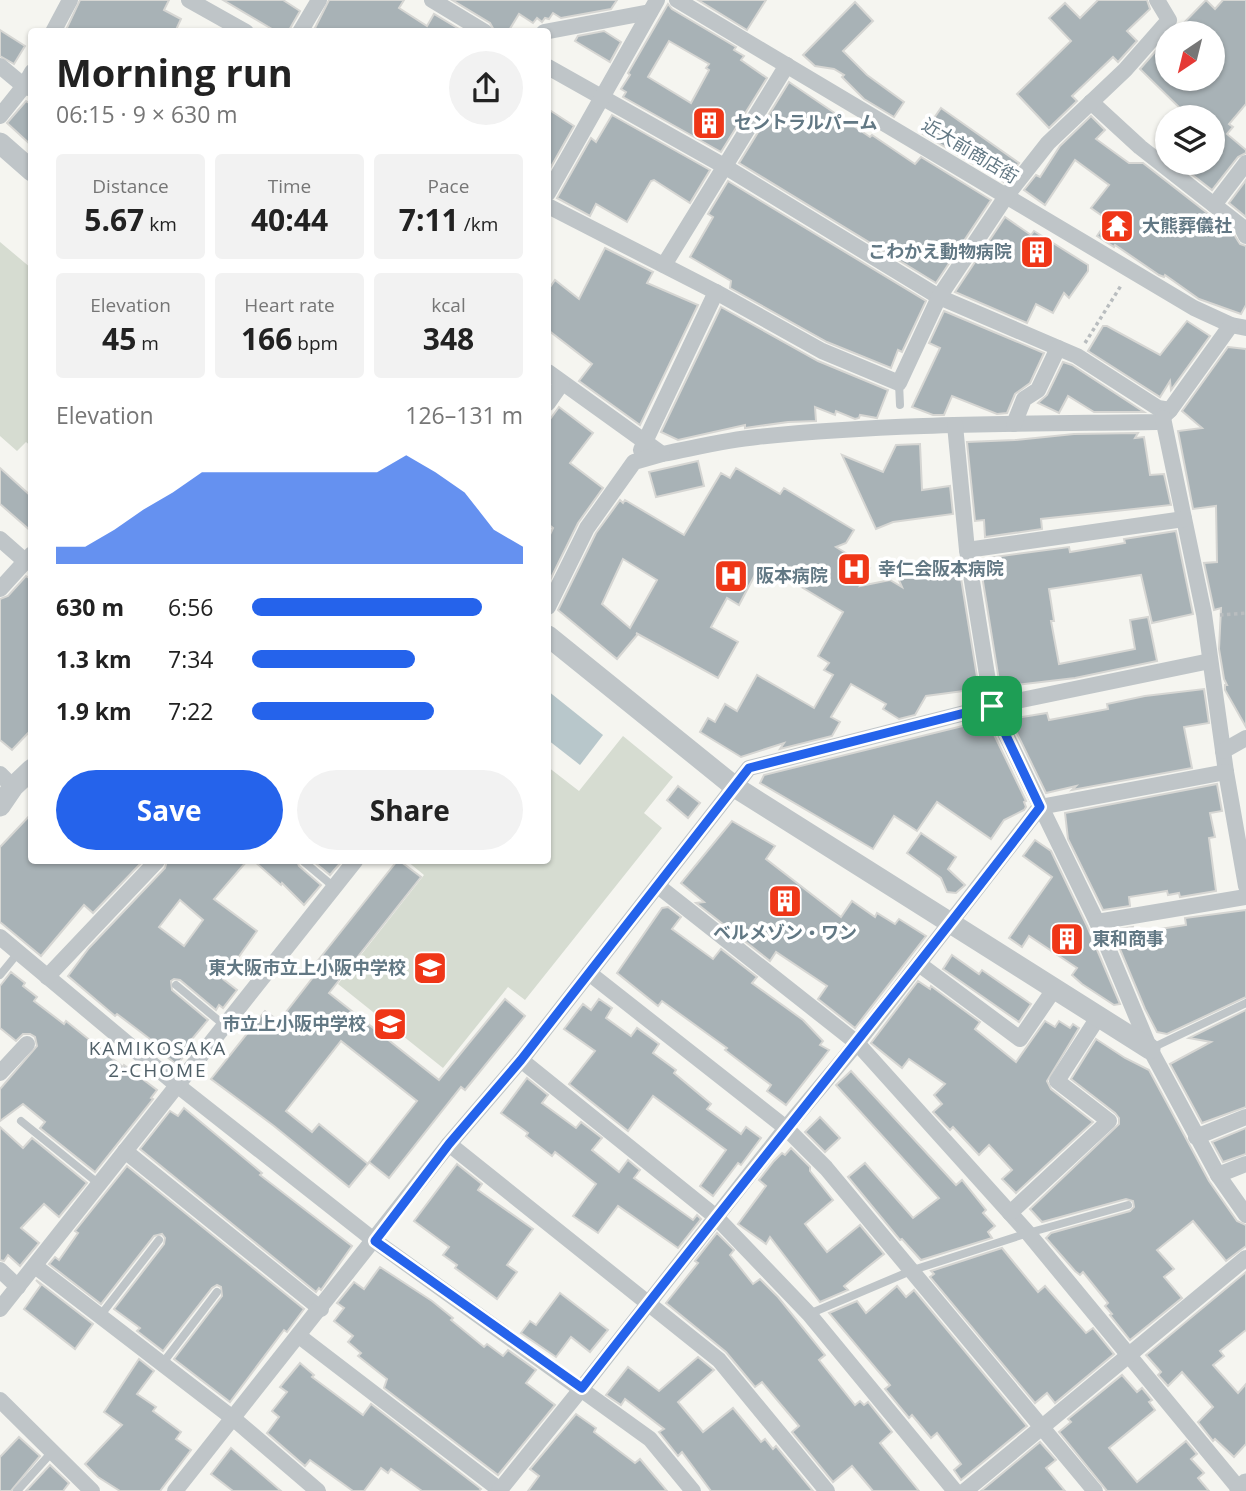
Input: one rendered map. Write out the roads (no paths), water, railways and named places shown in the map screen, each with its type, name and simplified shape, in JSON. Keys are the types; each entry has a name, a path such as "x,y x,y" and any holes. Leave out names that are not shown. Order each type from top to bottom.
{"street":[{"path":"55,28 70,0"},
{"path":"189,0 239,28"},
{"path":"302,28 319,0"},
{"path":"432,0 478,28"},
{"name":"近大前商店街","path":"677,0 1194,308 1242,327"},
{"path":"551,208 716,292 822,351 899,383 939,297 1007,195 1048,143 1125,70 1169,20 1157,0"},
{"path":"551,30 654,6"},
{"path":"551,188 654,6"},
{"path":"664,265 787,65"},
{"path":"0,66 28,81"},
{"path":"551,68 724,166 939,297 1077,356 1167,414 1184,519 1204,617 1226,772 1246,886"},
{"path":"0,116 28,83"},
{"path":"1091,102 1140,147 1241,226 1246,236"},
{"path":"0,143 28,168"},
{"path":"1214,205 1246,163"},
{"path":"551,601 587,528 635,462 716,292"},
{"path":"635,462 662,454 755,437 955,425 1157,422 1167,414 1242,327"},
{"path":"1014,424 1024,398 1038,390 1058,348"},
{"path":"551,374 662,454"},
{"path":"551,399 562,383"},
{"path":"955,425 967,550 992,706 1097,922 1150,1049 1196,1137 1246,1215"},
{"path":"967,550 1184,519"},
{"path":"0,539 28,558 0,589"},
{"path":"551,638 735,787 1150,1049"},
{"path":"175,1491 449,1144 521,1060 749,768 992,706 1210,661"},
{"path":"1223,751 1246,738"},
{"path":"0,806 7,781 28,771"},
{"path":"299,1336 500,1490 786,1128 857,1043 1040,807 1226,772"},
{"path":"47,977 153,864"},
{"path":"0,1310 353,864"},
{"path":"658,886 857,1043 1028,1233 1240,1491 1246,1484"},
{"path":"1097,922 1246,897"},
{"path":"0,937 177,1085 375,1241 650,1439 693,1491"},
{"path":"919,964 1020,1038 1055,988"},
{"path":"589,973 786,1128 827,1168 1095,1491"},
{"path":"1010,1213 1109,1121 1057,1081 1099,1016"},
{"path":"0,1073 27,1044"},
{"path":"521,1060 716,1217 808,1314 955,1491"},
{"path":"1196,1137 1246,1117"},
{"path":"449,1144 719,1360 827,1491"},
{"path":"125,1151 321,1309"},
{"path":"1218,1175 1246,1164"},
{"path":"965,1491 1246,1258"},
{"path":"35,1265 234,1419 318,1491"},
{"path":"0,1270 18,1287"},
{"path":"0,1400 92,1491"}],"lane":[{"path":"899,383 900,405"},
{"path":"307,864 334,887"},
{"path":"0,975 18,953"},
{"path":"176,985 224,1025"},
{"path":"1150,1049 1246,1003"},
{"path":"21,1121 99,1184"},
{"path":"808,1314 913,1270 1028,1233 1128,1205"},
{"path":"100,1316 159,1240"},
{"path":"162,1364 217,1292"},
{"path":"17,1491 52,1452"}],"place":[{"name":"セントラルパーム","path":"709,123"},
{"name":"大熊葬儀社","path":"1117,226"},
{"name":"こわかえ動物病院","path":"1037,252"},
{"name":"幸仁会阪本病院","path":"854,569"},
{"name":"阪本病院","path":"731,576"},
{"name":"ベルメゾン・ワン","path":"785,901"},
{"name":"東和商事","path":"1067,939"},
{"name":"東大阪市立上小阪中学校","path":"430,968"},
{"name":"市立上小阪中学校","path":"390,1024"}],"district":[{"name":"KAMIKOSAKA 2-CHOME","path":"158,1059"}]}
